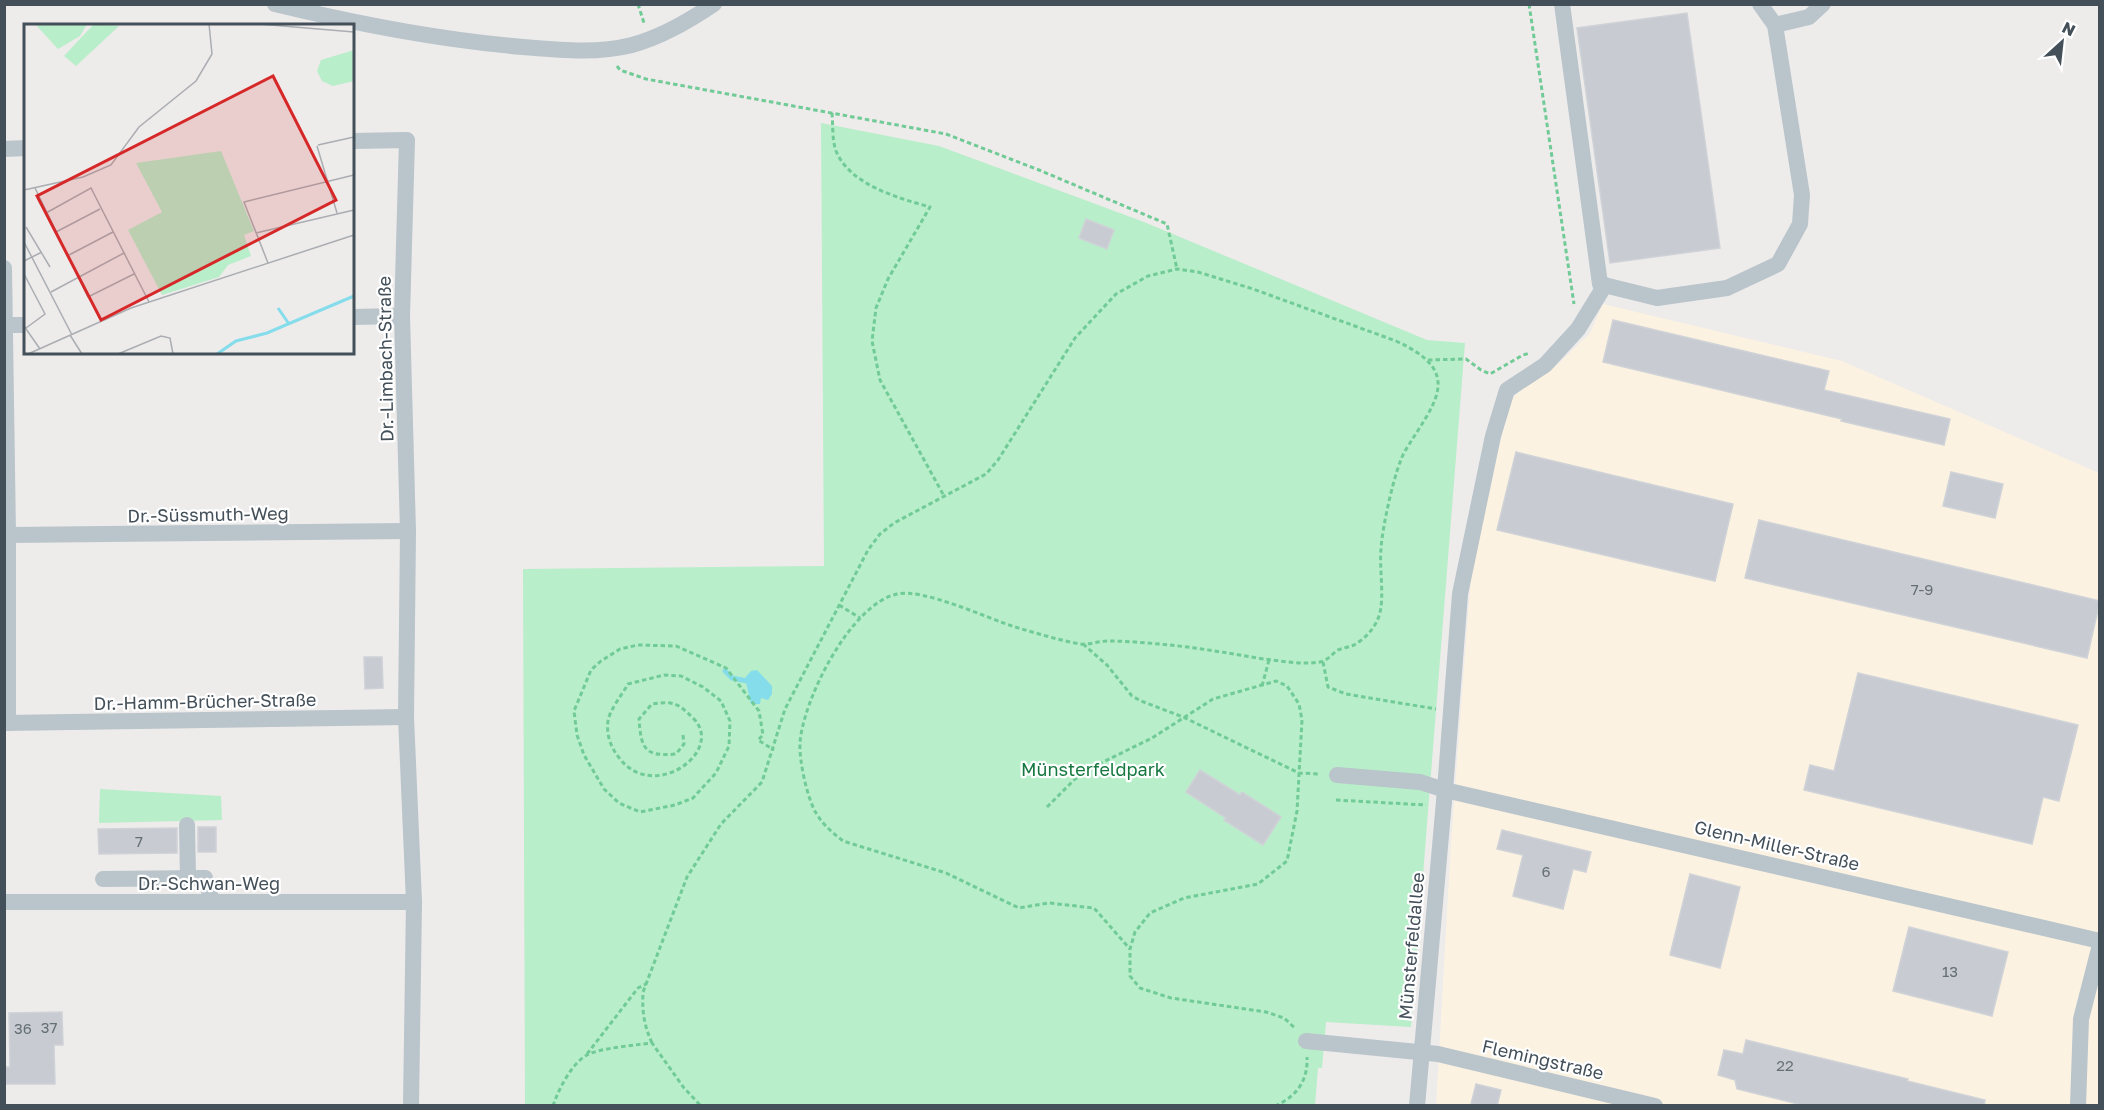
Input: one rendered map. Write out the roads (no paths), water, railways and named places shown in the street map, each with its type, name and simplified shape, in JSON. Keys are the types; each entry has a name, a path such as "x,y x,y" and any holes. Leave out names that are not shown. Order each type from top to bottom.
{"street":[{"path":"275,4 390,29 448,38 576,51 604,50 650,39 714,4"},
{"path":"1562,4 1600,284 1657,298 1727,288 1778,264 1800,224 1802,195 1775,25 1760,4"},
{"path":"1775,25 1809,17 1823,4"},
{"name":"Dr.-Limbach-Straße","path":"354,141 407,140 402,316 408,531 406,717 414,902 411,1106"},
{"path":"4,148 24,148"},
{"path":"4,268 8,535 6,724"},
{"name":"Münsterfeldallee","path":"1417,1106 1460,594 1493,436 1507,390 1545,365 1578,329 1605,285"},
{"path":"354,317 402,316"},
{"path":"6,325 24,325"},
{"name":"Dr.-Süssmuth-Weg","path":"8,535 408,531"},
{"name":"Dr.-Hamm-Brücher-Straße","path":"6,724 406,717"},
{"name":"Glenn-Miller-Straße","path":"1337,775 1420,782 1445,790 1741,857 2100,943"},
{"path":"187,825 188,878"},
{"path":"103,879 205,878 211,902"},
{"name":"Dr.-Schwan-Weg","path":"4,902 414,902"},
{"path":"2078,1106 2081,1019 2100,943"},
{"name":"Flemingstraße","path":"1306,1041 1421,1051 1655,1106"}],"water":[{"path":"757,670 772,686 772,694 768,700 761,698 760,704 751,704 745,678 751,671"}],"waterway":[{"path":"725,671 732,678 747,681"}],"park label":[{"name":"Münsterfeldpark","path":"1093,769"}]}
